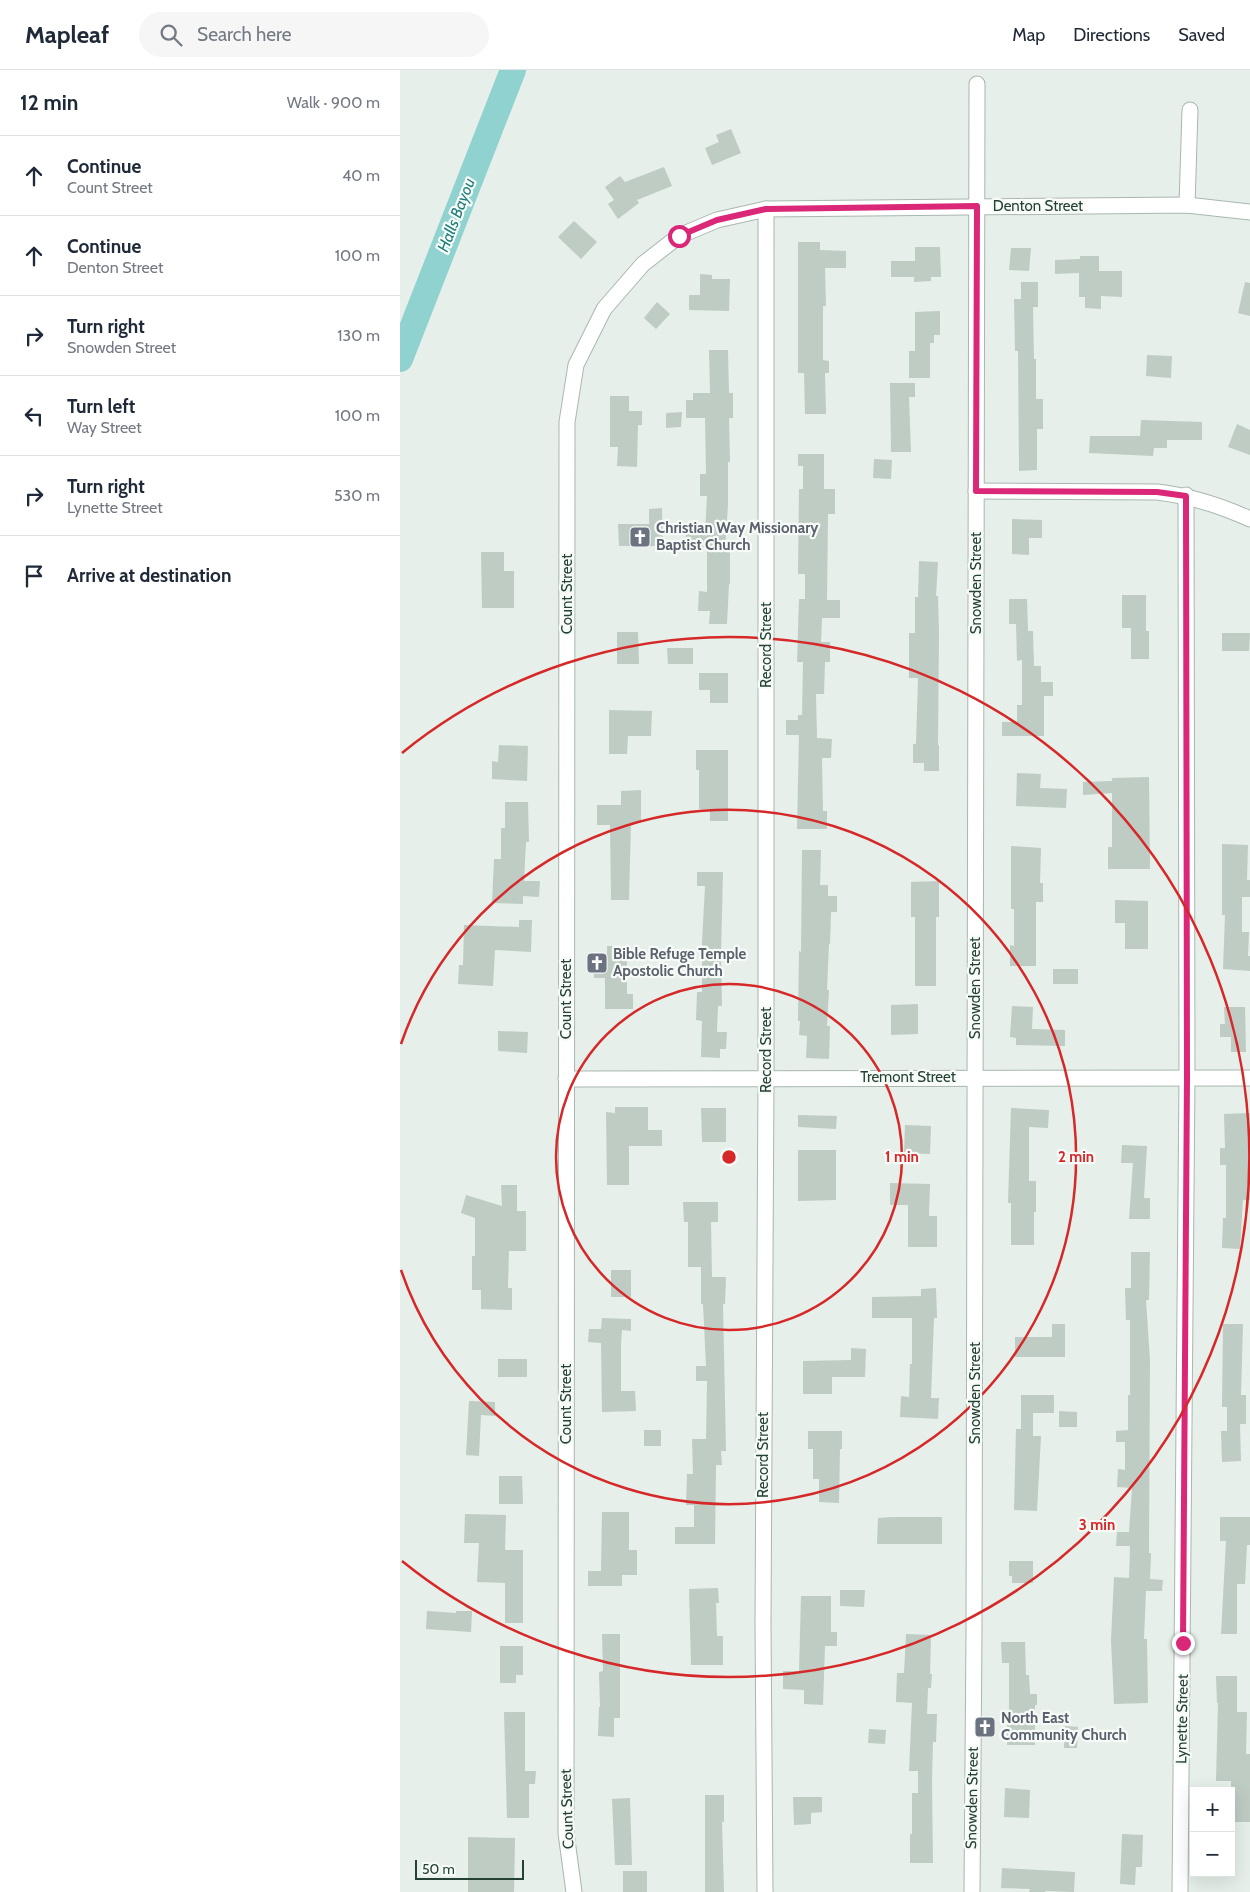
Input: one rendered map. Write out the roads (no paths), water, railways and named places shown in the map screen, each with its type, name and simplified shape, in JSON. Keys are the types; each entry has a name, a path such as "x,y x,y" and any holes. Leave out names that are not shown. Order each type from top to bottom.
{"street":[{"name":"Snowden Street","path":"972,1892 976,1077 977,84"},
{"path":"1187,205 1190,110"},
{"name":"Denton Street","path":"766,209 1187,205 1250,212"},
{"name":"Record Street","path":"765,1892 762,1623 766,1077 766,209"},
{"name":"Count Street","path":"574,1892 566,1833 567,422 576,365 604,309 643,264 679,236 717,220 766,209"},
{"path":"976,491 1157,492 1186,496 1223,506 1250,519"},
{"name":"Lynette Street","path":"1180,1892 1187,1077 1186,496"},
{"name":"Tremont Street","path":"566,1078 1250,1078"}],"waterway":[{"name":"Halls Bayou","path":"400,359 513,70"}],"place":[{"name":"Christian Way Missionary Baptist Church","path":"640,537"},
{"name":"Bible Refuge Temple Apostolic Church","path":"597,963"},
{"name":"North East Community Church","path":"985,1727"}]}
